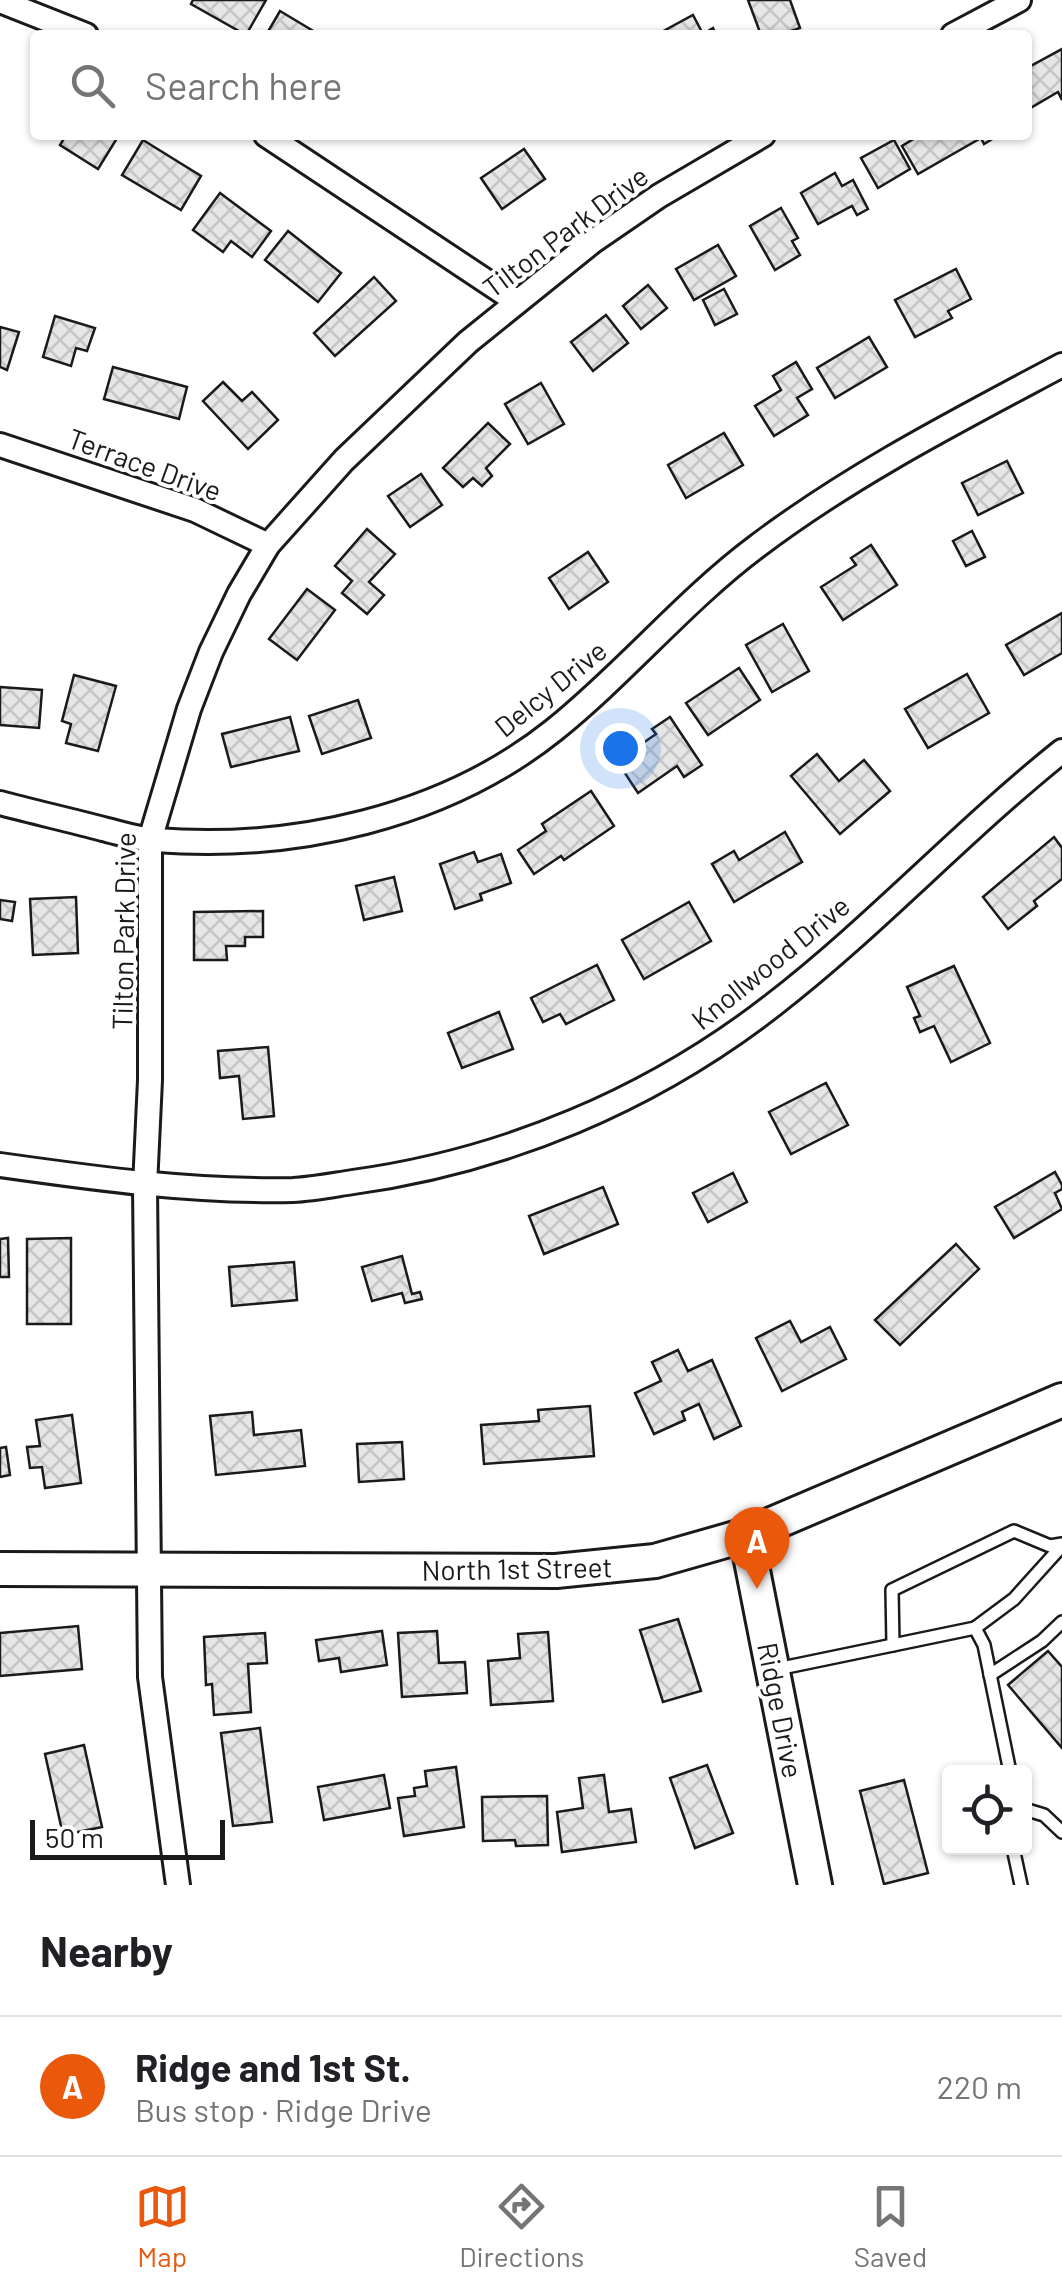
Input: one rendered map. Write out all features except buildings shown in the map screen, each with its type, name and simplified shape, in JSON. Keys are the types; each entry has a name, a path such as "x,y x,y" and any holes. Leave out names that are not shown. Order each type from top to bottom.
{"street":[{"path":"962,30 1019,0"},
{"path":"0,1 73,30"},
{"path":"273,140 516,302"},
{"name":"Tilton Park Drive","path":"178,1885 150,1677 145,1186 150,1080 150,840 180,736 210,652 268,545 383,421 516,302 592,242 645,205 755,140"},
{"name":"Delcy Drive","path":"0,803 150,840 276,839 334,830 403,811 472,782 551,733 752,549 794,520 924,438 1062,365"},
{"name":"Terrace Drive","path":"0,446 194,510 268,545"},
{"name":"Knollwood Drive","path":"0,1165 145,1186 296,1190 392,1176 485,1154 563,1126 682,1067 771,1007 1062,752"},
{"name":"North 1st Street","path":"0,1569 556,1571 655,1560 746,1534 1062,1400"},
{"name":"Ridge Drive","path":"746,1534 815,1885"}],"lane":[{"path":"893,1645 892,1590 1014,1531 1050,1546 1060,1546"},
{"path":"773,1670 974,1628 1014,1599 1060,1546"},
{"path":"1060,1546 1062,1565"},
{"path":"990,1675 1042,1641 1062,1622"},
{"path":"974,1628 984,1645 1009,1765"},
{"path":"1032,1811 1044,1815 1062,1832"},
{"path":"1015,1855 1022,1885"}],"place":[{"name":"Ridge and 1st St.","path":"757,1589"}]}
